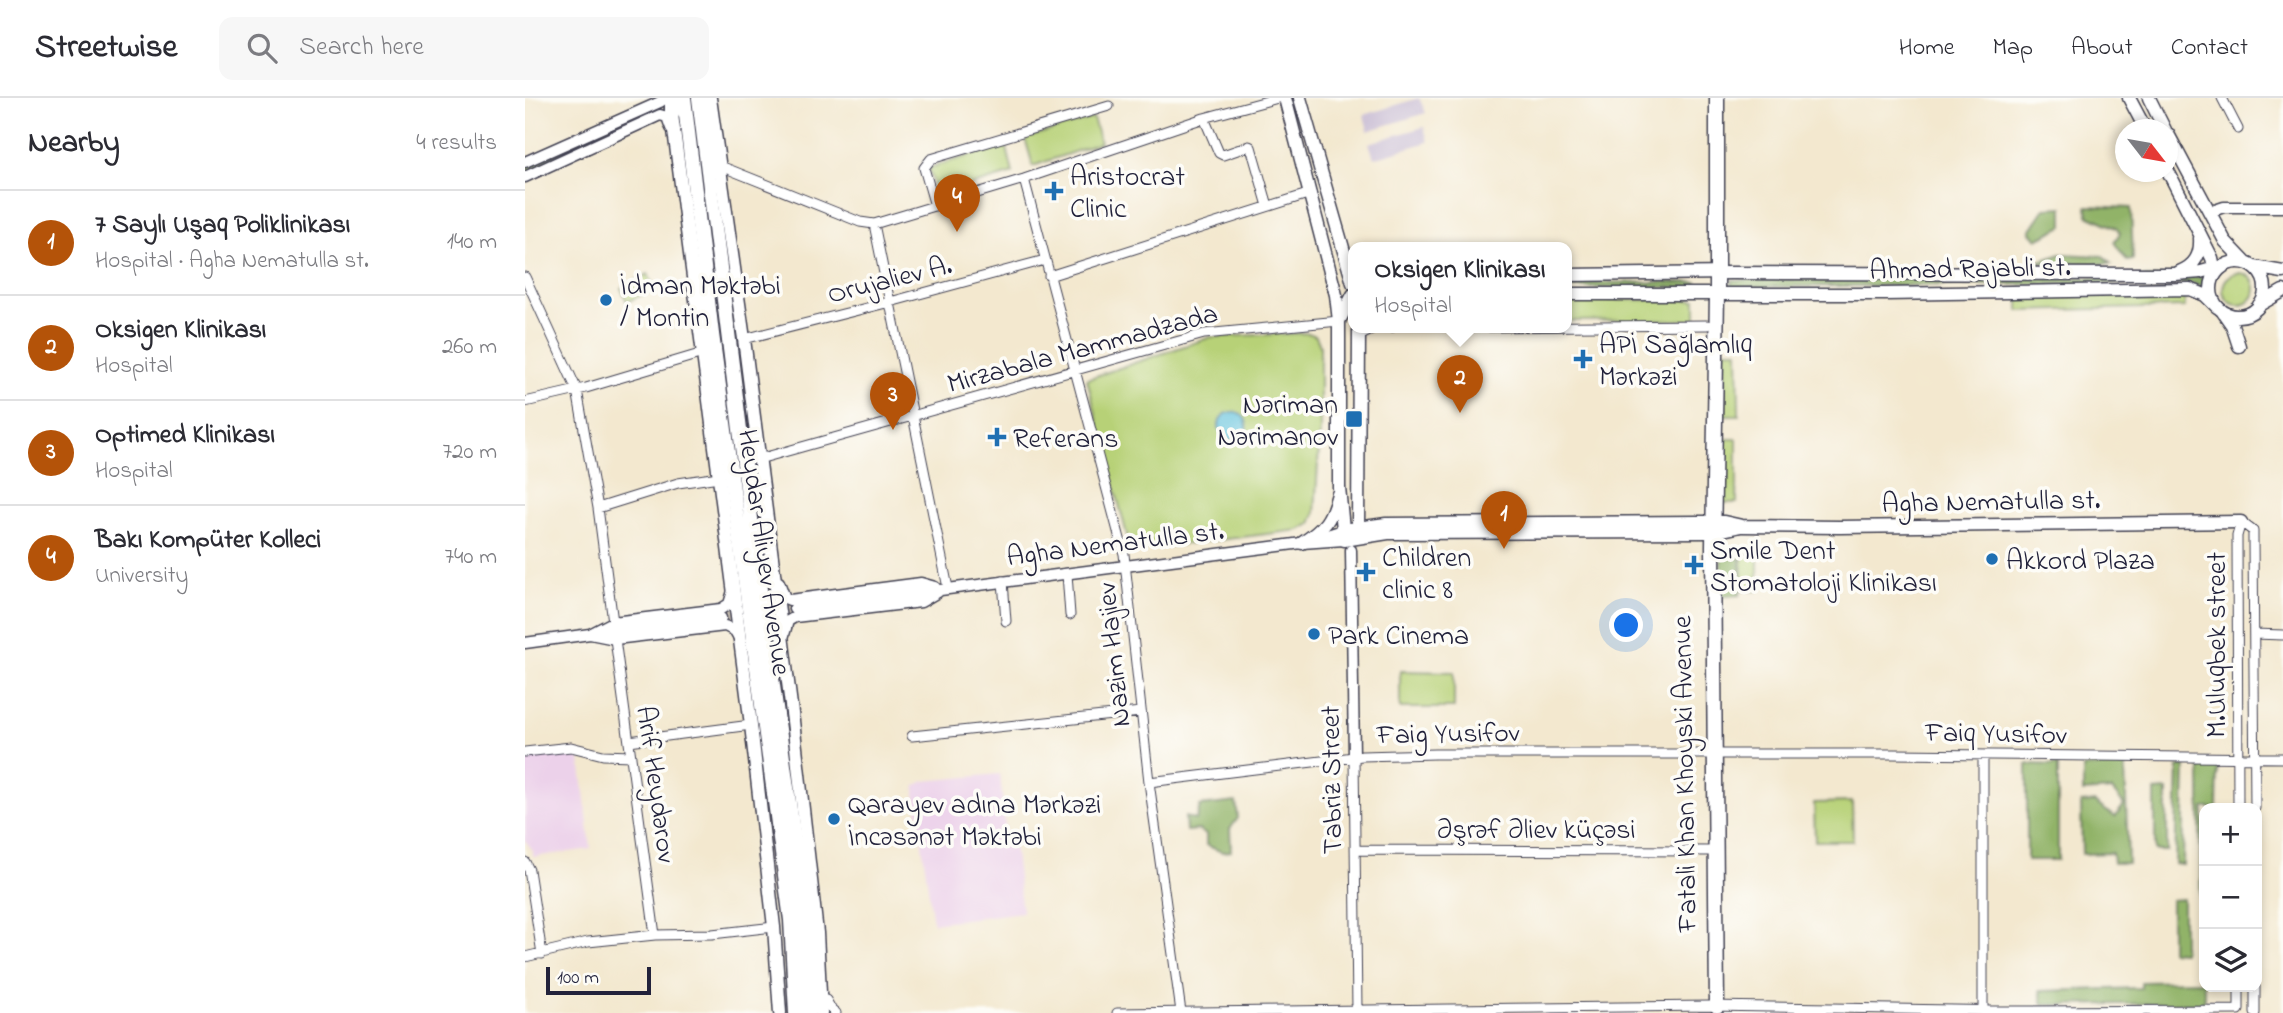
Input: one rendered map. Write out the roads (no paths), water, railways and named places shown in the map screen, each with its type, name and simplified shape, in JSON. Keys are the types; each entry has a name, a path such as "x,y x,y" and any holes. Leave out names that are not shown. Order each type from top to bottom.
{"main road":[{"path":"669,98 751,724 774,927 780,1013"},
{"name":"Heydar Aliyev Avenue","path":"684,98 712,334 791,920 796,1013"},
{"name":"Heydar Aliyev Avenue","path":"699,98 758,575 805,920 809,1013"},
{"path":"710,98 773,561 827,1007"},
{"name":"Tabriz Street","path":"1285,98 1332,272 1339,321 1339,487 1346,540"},
{"path":"1300,98 1348,258"},
{"path":"1708,98 1715,270"},
{"path":"1708,293 1715,270 1717,98"},
{"path":"2129,98 2140,119"},
{"path":"2149,98 2160,119"},
{"path":"2173,182 2212,258 2217,272 2211,294 2232,325 2239,346 2241,332 2255,309 2264,285 2259,272 2225,241 2178,154"},
{"path":"2175,274 2194,263 2200,247 2200,234"},
{"path":"2217,272 2238,262 2283,272"},
{"name":"Ahmad Rajabli st.","path":"1572,275 1715,270 2175,274 2217,272"},
{"path":"1332,272 1348,290"},
{"name":"Ahmad Rajabli st.","path":"1572,294 1885,294 2190,289 2205,295 2220,309"},
{"path":"2220,309 2237,316 2255,309 2276,293 2283,291"},
{"name":"Fatali Khan Khoyski Avenue","path":"1708,293 1717,309 1708,527"},
{"name":"Fatali Khan Khoyski Avenue","path":"1708,293 1713,1006"},
{"path":"1348,304 1339,321 1348,326"},
{"path":"1358,532 1359,333"},
{"path":"1339,436 1346,446 1352,445 1357,435"},
{"path":"1302,543 1320,531 1327,522 1339,487"},
{"name":"Agha Nematulla st.","path":"1708,527 2241,522"},
{"path":"1346,540 1358,532 1386,524 1708,527"},
{"path":"1358,532 1378,534 1708,527"},
{"path":"817,933 821,1013"},
{"path":"773,1013 776,951"}],"street":[{"path":"525,162 669,98"},
{"path":"718,165 860,222 874,224 1024,179 1204,118 1278,98"},
{"path":"2222,98 2238,129"},
{"path":"935,206 924,168 931,159 1109,106"},
{"path":"525,177 662,114 669,119 675,137"},
{"path":"1204,118 1219,153 1223,155 1251,147 1268,206"},
{"name":"Nazim Hajiev","path":"1024,179 1126,566 1149,782 1181,1012"},
{"path":"1049,276 1311,193"},
{"path":"2209,212 2224,206 2283,207"},
{"path":"874,224 912,415 942,589"},
{"name":"Orujaliev A.","path":"744,339 1045,260"},
{"path":"525,277 577,390 598,508 613,622"},
{"name":"Mirzabala Mammadzada","path":"759,459 1212,332 1339,321"},
{"path":"1572,326 1707,325"},
{"path":"525,402 577,390 703,353"},
{"path":"598,508 681,482 719,477"},
{"name":"M.Uluqbek street","path":"2238,803 2237,536 2241,522 2253,531 2255,803"},
{"path":"1346,540 1358,532"},
{"name":"Agha Nematulla st.","path":"942,589 1302,543 1346,540"},
{"name":"Tabriz Street","path":"1346,540 1354,757 1357,1010"},
{"path":"773,561 783,595 788,600 921,583 942,589"},
{"path":"1067,574 1070,615"},
{"path":"1003,581 1006,621"},
{"path":"794,608 942,589"},
{"path":"782,648 786,625 792,618 921,602 942,589"},
{"path":"590,634 613,622 721,609 729,604 733,590"},
{"path":"525,643 721,618"},
{"path":"590,634 614,639 725,626 735,631 740,639"},
{"path":"2253,634 2283,635"},
{"name":"Arif Heydərov","path":"614,639 655,935"},
{"path":"912,736 1141,712"},
{"path":"629,741 751,724"},
{"path":"525,752 571,747 603,755 631,756"},
{"name":"Faig Yusifov","path":"1149,782 1354,757 1512,753 1713,753"},
{"name":"Faiq Yusifov","path":"1713,753 2283,758"},
{"path":"1983,755 1983,1010"},
{"name":"Əşrəf Əliev küçəsi","path":"1356,850 1713,851"},
{"path":"525,862 529,870 542,954"},
{"path":"525,957 588,942 774,927"},
{"path":"1117,1013 1713,1006 1898,1011 2240,1012 2239,992"},
{"path":"2254,1012 2255,992"},
{"path":"827,1007 836,1013"}],"water":[{"path":"1233,412 1243,416 1247,426 1243,436 1233,440 1223,436 1219,426 1223,416"}],"tunnel":[{"path":"721,618 794,609"}],"place":[{"name":"Aristocrat Clinic","path":"1054,191"},
{"name":"Bakı Kompüter Kolleci","path":"957,232"},
{"name":"İdman Məktəbi / Montin","path":"606,300"},
{"name":"APİ Sağlamlıq Mərkəzi","path":"1583,359"},
{"name":"Oksigen Klinikası","path":"1460,413"},
{"name":"Nəriman Nərimanov","path":"1354,419"},
{"name":"Optimed Klinikası","path":"893,430"},
{"name":"Referans","path":"997,437"},
{"name":"7 Saylı Uşaq Poliklinikası","path":"1504,549"},
{"name":"Akkord Plaza","path":"1992,559"},
{"name":"Smile Dent Stomatoloji Klinikası","path":"1694,565"},
{"name":"Children clinic 8","path":"1366,572"},
{"name":"Park Cinema","path":"1314,634"},
{"name":"Qarayev adına Mərkəzi İncəsənət Məktəbi","path":"834,819"}]}
